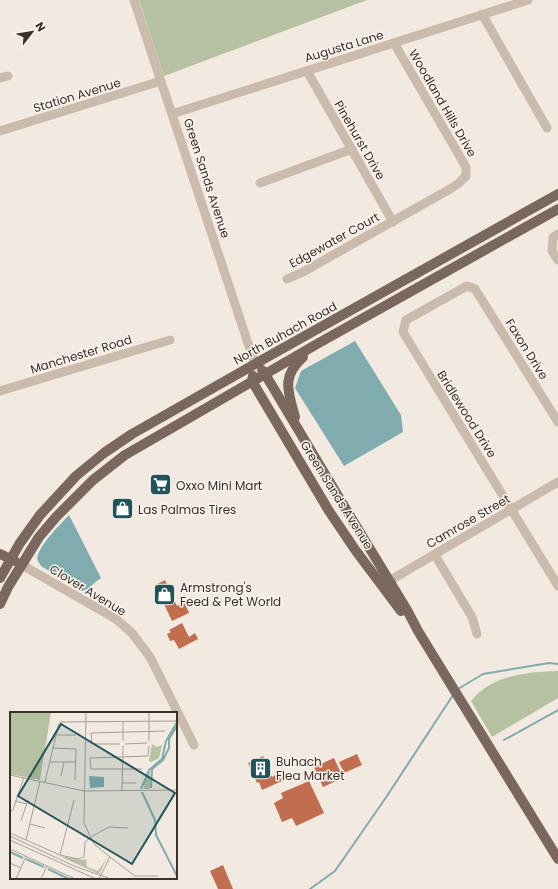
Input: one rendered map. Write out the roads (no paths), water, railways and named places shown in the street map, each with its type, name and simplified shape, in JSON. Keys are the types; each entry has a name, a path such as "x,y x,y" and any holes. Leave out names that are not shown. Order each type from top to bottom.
{"main road":[{"name":"North Buhach Road","path":"0,578 10,559 40,515 76,476 104,453 150,424 558,194"},
{"name":"North Buhach Road","path":"0,604 8,587 39,537 56,517 93,480 125,455 317,344 558,209"},
{"path":"297,426 288,390 288,380 293,366 317,344"},
{"name":"Green Sands Avenue","path":"256,364 265,374 297,426 408,610 418,631 558,859"},
{"path":"252,381 256,364"},
{"name":"Green Sands Avenue","path":"252,381 329,511 356,551 406,618 418,631"},
{"path":"125,455 126,448 144,434 150,424"},
{"path":"0,554 22,565"}],"street":[{"name":"Green Sands Avenue","path":"134,0 256,364"},
{"name":"Augusta Lane","path":"172,114 524,0"},
{"path":"482,14 547,128"},
{"name":"Woodland Hills Drive","path":"394,43 466,167 466,176"},
{"name":"Pinehurst Drive","path":"307,71 393,222"},
{"name":"Station Avenue","path":"0,131 161,81"},
{"path":"260,183 352,149"},
{"name":"Edgewater Court","path":"287,279 303,272 393,222 450,189 466,176"},
{"path":"558,234 554,236 552,251 558,260"},
{"name":"Bridlewood Drive","path":"475,289 467,286 406,320 403,332 558,586"},
{"name":"Faxon Drive","path":"475,289 558,422"},
{"name":"Manchester Road","path":"0,391 170,340"},
{"name":"Camrose Street","path":"390,581 558,482"},
{"path":"435,554 472,617 477,634"},
{"name":"Clover Avenue","path":"22,565 116,619 132,632 150,657 194,745"}],"water":[{"path":"355,341 401,415 403,432 344,466 295,388 301,371"},
{"path":"69,515 101,578 82,591 41,566 37,557 43,545"}],"waterway":[{"path":"458,689 483,674 549,663 558,664"},
{"path":"310,889 335,871 387,796 453,695"},
{"path":"504,740 558,710"}],"place":[{"name":"Oxxo Mini Mart","path":"161,485"},
{"name":"Las Palmas Tires","path":"122,509"},
{"name":"Armstrong's Feed & Pet World","path":"165,594"},
{"name":"Buhach Flea Market","path":"260,768"}]}
